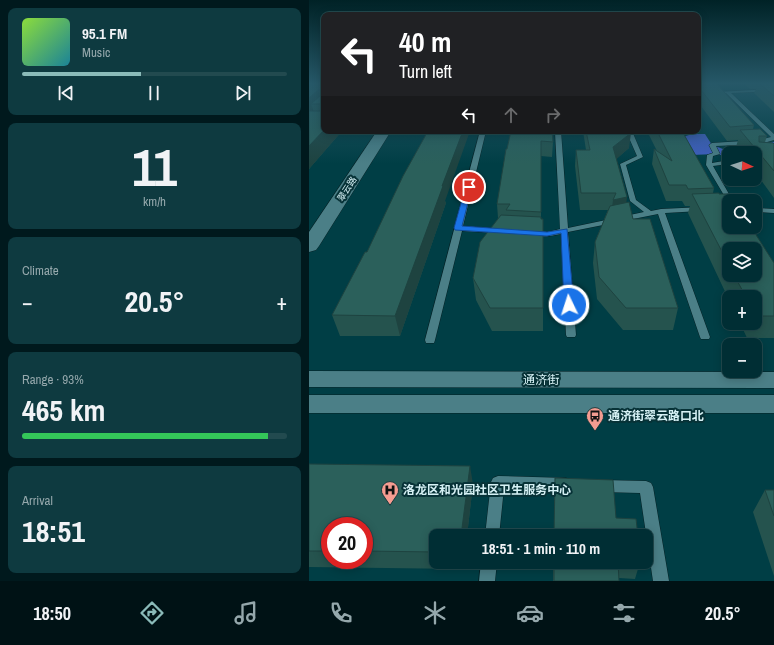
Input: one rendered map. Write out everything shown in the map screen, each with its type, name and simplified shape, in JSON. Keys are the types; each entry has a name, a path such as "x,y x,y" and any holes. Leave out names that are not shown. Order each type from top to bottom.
{"street":[{"name":"翠云路","path":"309,220 370,134"},
{"name":"翠云路","path":"309,246 382,134"},
{"name":"通济街","path":"309,379 774,380"},
{"path":"309,404 774,404"}],"lane":[{"path":"726,194 709,165 710,155 717,154 712,145 760,142 773,137 746,110"},
{"path":"430,340 482,134"},
{"path":"558,134 571,335"},
{"path":"630,134 640,157 623,164 633,201 649,213"},
{"path":"709,165 722,163"},
{"path":"525,233 547,234 661,211 706,209"},
{"path":"661,211 705,336"},
{"path":"771,211 774,219"},
{"path":"458,228 510,232"},
{"path":"493,529 499,482 576,485"},
{"path":"592,485 647,488 661,581"},
{"path":"487,581 488,569"}],"water":[{"path":"692,134 705,134 712,145 722,149 722,155 717,154 691,155 683,137"},
{"path":"774,142 774,152 762,152 762,146 756,146"}],"building":[{"path":"321,110 321,133 309,146 309,111"},
{"path":"717,110 741,110 754,125 730,127"},
{"path":"760,129 767,136 759,136 759,142 774,144 774,171 762,157 762,146 753,146 740,130"},
{"path":"426,134 462,134 395,316 332,315 365,252 367,252 403,176"},
{"path":"510,134 552,134 553,142 541,141 541,212 506,210 510,204 497,204"},
{"path":"587,134 630,134 613,147 627,197 613,200 616,193 581,193 576,150 590,150"},
{"path":"658,134 684,134 714,188 688,189 686,185 669,185 654,149 672,161"},
{"path":"692,194 722,194 722,234 755,234 761,242 722,242 722,252"},
{"path":"629,202 633,219 650,219 678,308 626,308 599,277 595,242 610,206"},
{"path":"501,215 541,217 541,219 543,219 543,308 490,308 473,278 480,242"},
{"path":"762,244 774,263 774,316 762,316 762,290 742,290 738,282 762,282"},
{"name":"洛龙区和光园社区卫生服务中心","path":"309,464 470,466 462,529 429,529 429,552 373,551 373,517 321,517 321,551 309,551"},
{"path":"555,478 613,480 616,518 636,519 637,529 554,529"},
{"path":"765,490 774,490 774,516"},
{"path":"554,569 618,569 619,581 554,581"}],"place":[{"name":"通济街翠云路口北","path":"595,431"},
{"name":"洛龙区和光园社区卫生服务中心","path":"390,505"}],"route":[{"path":"469,187 458,228 547,234 564,230 569,305"}]}
